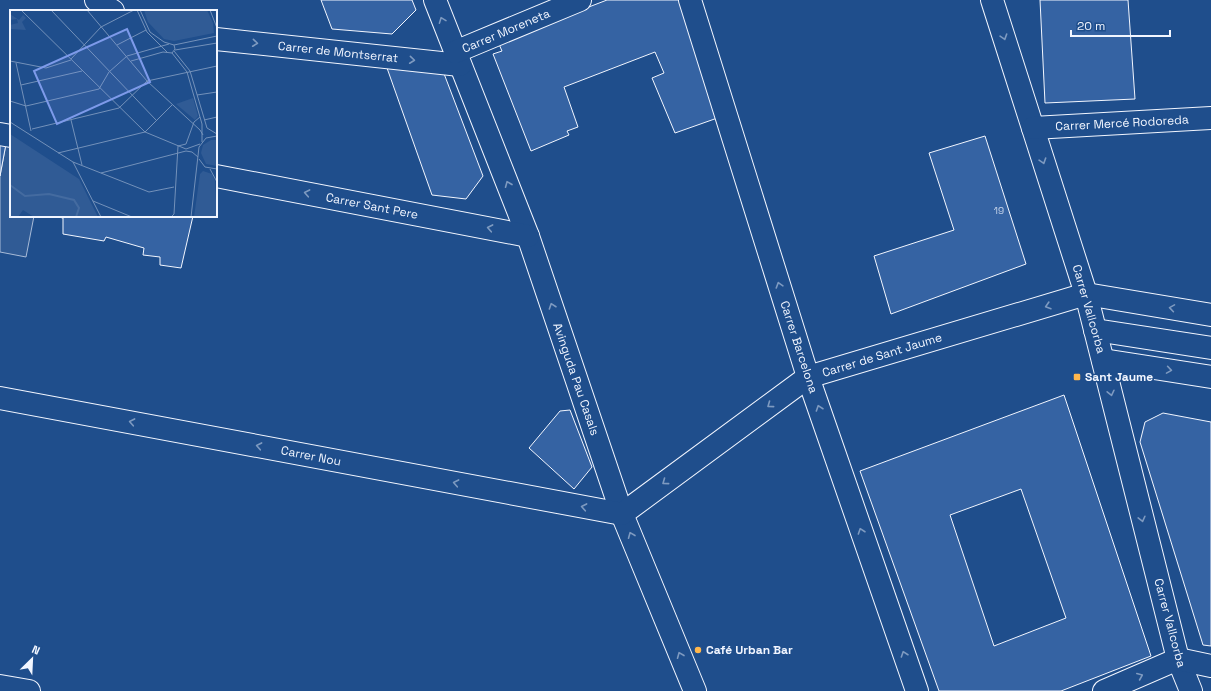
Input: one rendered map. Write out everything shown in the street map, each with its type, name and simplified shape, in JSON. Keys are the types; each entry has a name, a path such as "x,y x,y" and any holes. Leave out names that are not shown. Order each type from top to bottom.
{"street":[{"path":"96,0 111,10"},
{"name":"Avinguda Pau Casals","path":"435,0 528,236 622,514 695,691"},
{"name":"Carrer Moreneta","path":"458,59 580,0"},
{"name":"Carrer Barcelona","path":"690,0 808,377 917,691"},
{"name":"Carrer Vallcorba","path":"992,0 1086,294 1178,659 1191,691"},
{"name":"Carrer de Montserrat","path":"217,39 458,59"},
{"name":"Carrer Mercé Rodoreda","path":"1033,128 1211,118"},
{"path":"0,134 10,136"},
{"name":"Carrer Sant Pere","path":"217,176 528,236"},
{"path":"1086,294 1211,315"},
{"name":"Carrer de Sant Jaume","path":"622,514 808,377 1086,294"},
{"path":"1095,330 1211,348"},
{"path":"1103,360 1211,377"},
{"name":"Carrer Nou","path":"0,398 622,514"},
{"path":"1104,691 1178,659 1211,666"},
{"path":"0,686 29,691"}],"shaded area":[{"path":"6,144 10,145 10,217 34,217 26,257 0,252 0,176"}],"building":[{"path":"321,0 412,0 416,10 392,34 332,29"},
{"path":"607,0 683,0 723,116 675,133 652,78 664,73 655,52 564,87 578,127 567,131 569,135 531,151 493,54 502,51 498,42"},
{"path":"1040,0 1128,0 1135,99 1045,103"},
{"path":"387,68 443,71 483,176 466,199 432,195"},
{"path":"985,136 1026,264 891,314 874,256 954,230 929,153"},
{"path":"0,143 6,144 0,176"},
{"path":"58,217 193,217 181,268 160,265 160,257 143,255 144,248 106,237 104,241 63,234 63,218"},
{"path":"1064,395 1151,656 1061,691 939,691 860,471","holes":["1021,489 1066,618 994,646 950,515"]},
{"path":"570,410 592,467 574,489 529,448 560,411"},
{"path":"1163,413 1211,422 1211,646 1203,645 1140,442 1145,422"}],"place":[{"name":"Sant Jaume","path":"1077,377"},
{"name":"Café Urban Bar","path":"698,650"}]}
